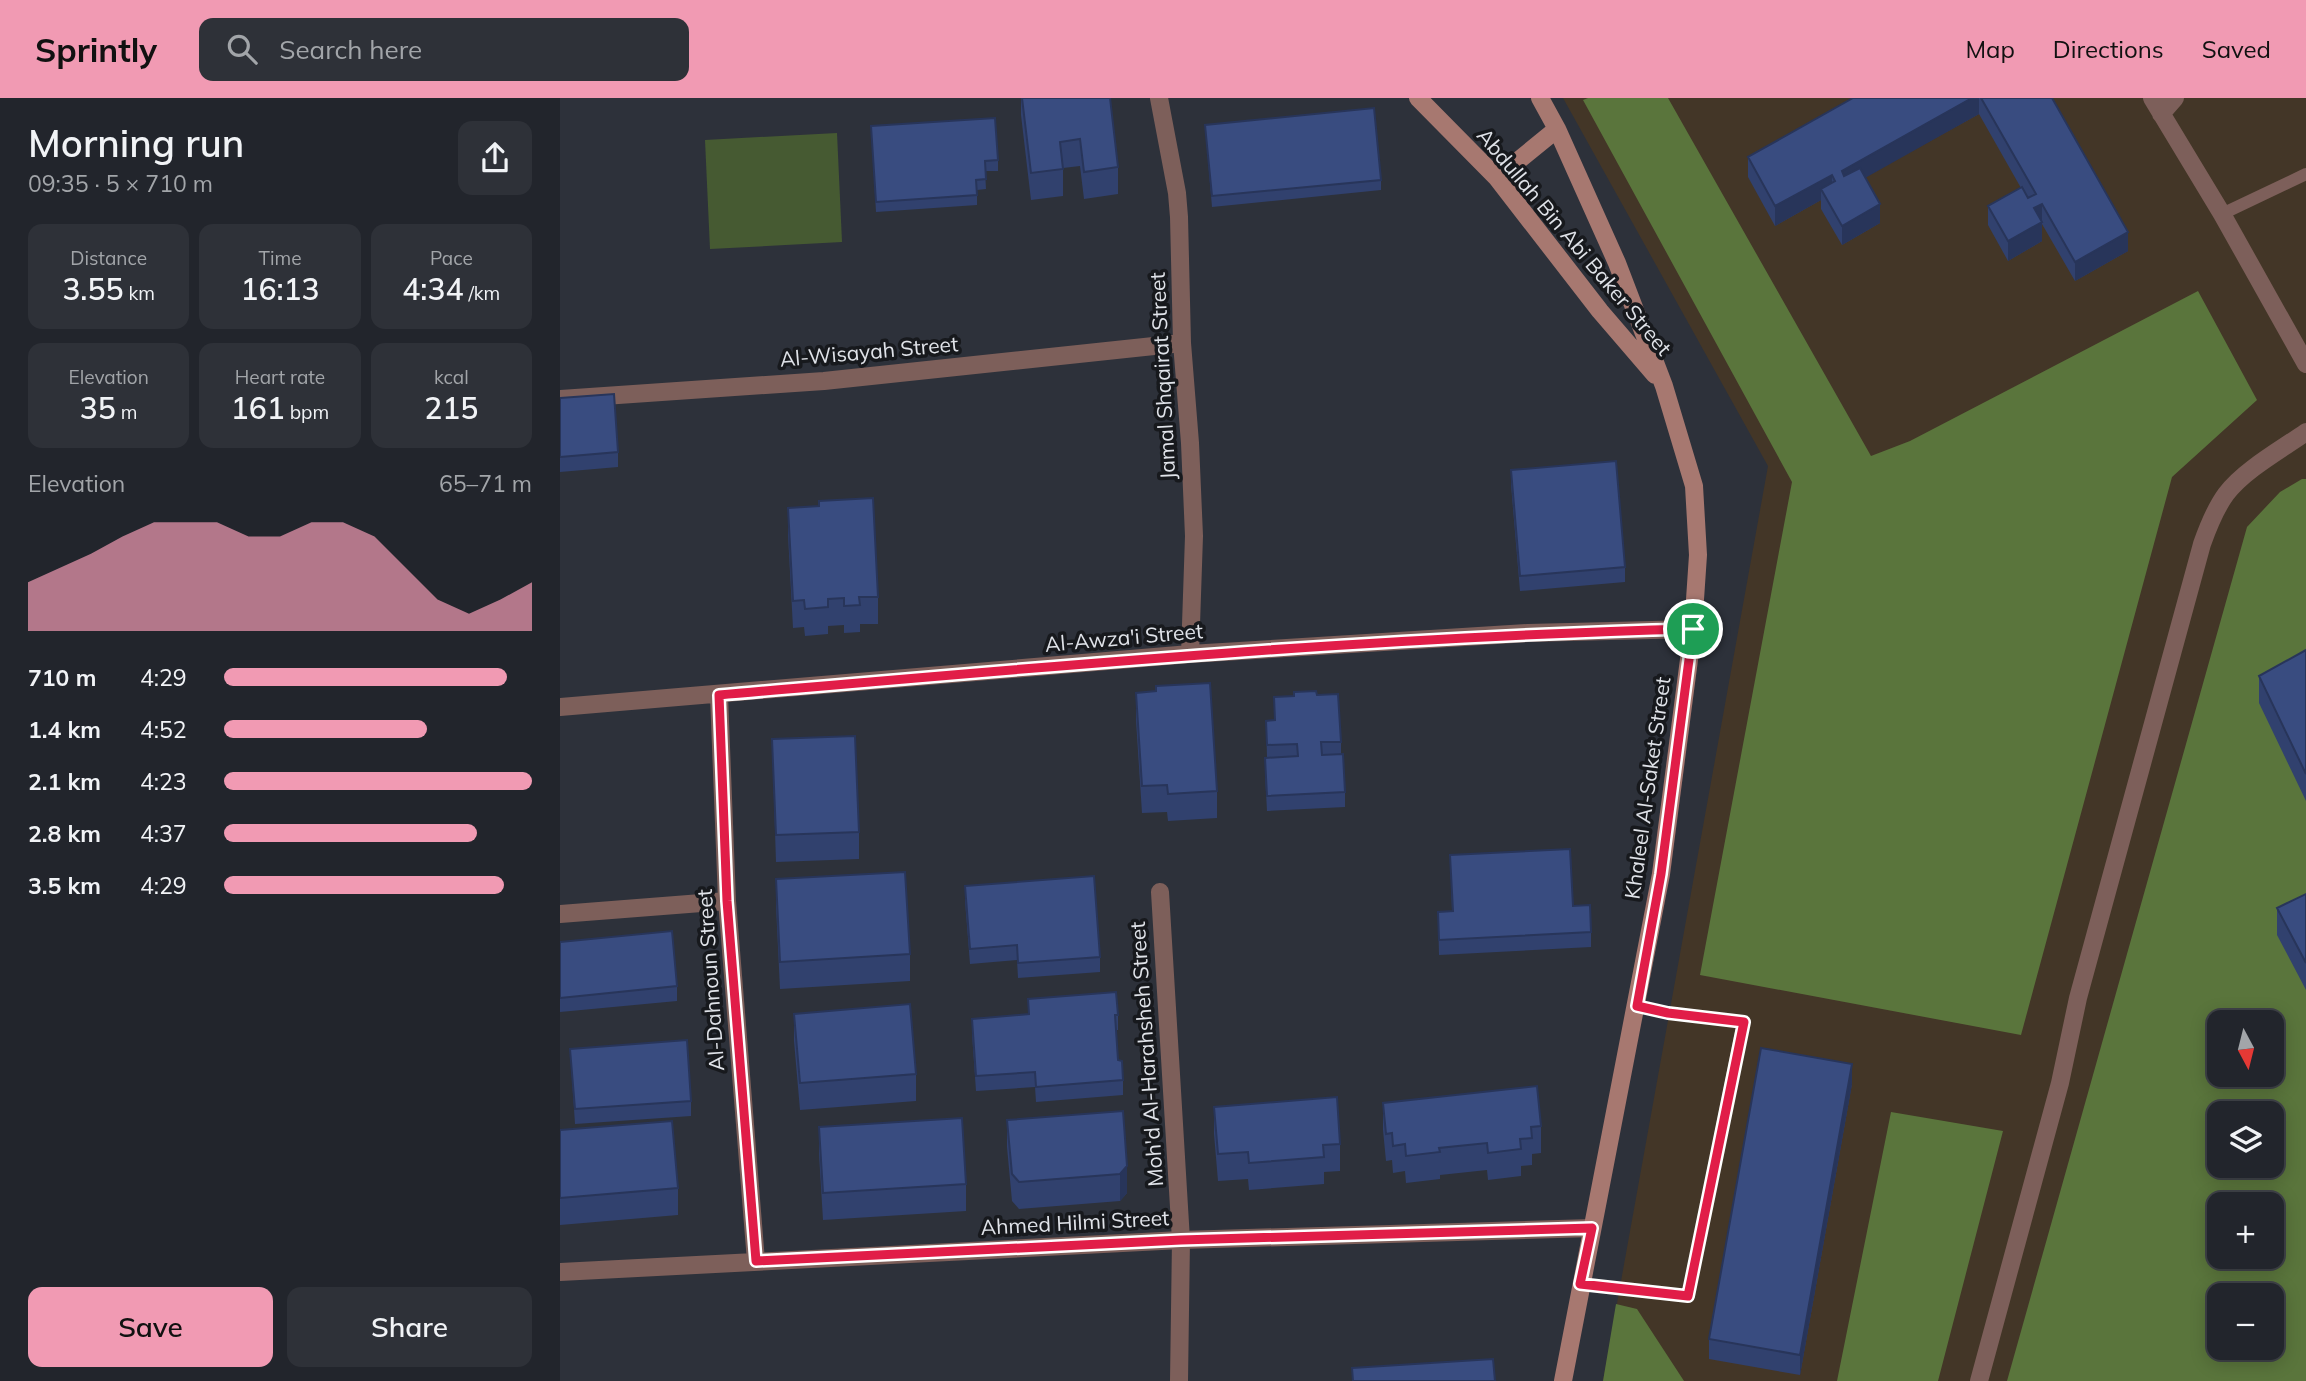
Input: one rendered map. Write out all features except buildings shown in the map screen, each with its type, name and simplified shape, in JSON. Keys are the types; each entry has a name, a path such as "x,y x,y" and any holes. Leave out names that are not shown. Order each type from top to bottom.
{"street":[{"name":"Jamal Shqairat Street","path":"1159,98 1178,193 1182,344 1194,537 1190,654"},
{"name":"Abdullah Bin Abi Baker Street","path":"1418,98 1497,178 1600,311 1664,386"},
{"name":"Khaleel Al-Saket Street","path":"1540,98 1617,262 1664,386 1694,486 1698,555 1693,629 1661,874 1563,1381"},
{"path":"2151,98 2222,214 2306,364"},
{"path":"2161,114 2175,98"},
{"path":"1497,178 1557,130"},
{"name":"Al-Wisayah Street","path":"560,399 824,381 1182,344"},
{"path":"1979,1381 2060,1083 2078,998 2202,544 2227,493 2242,478 2306,432"},
{"name":"Al-Awza'i Street","path":"560,707 1190,654 1528,633 1693,629"},
{"name":"Al-Dahnoun Street","path":"719,695 727,901 756,1261"},
{"name":"Moh'd Al-Harahsheh Street","path":"1160,892 1181,1240 1179,1381"},
{"path":"560,914 727,901"},
{"name":"Ahmed Hilmi Street","path":"560,1272 1181,1240 1592,1228"}],"lane":[{"path":"2222,214 2306,174"},
{"path":"1580,1284 1688,1296 1744,1022 1668,1013 1637,1006"}],"shaded area":[{"path":"1563,98 2306,98 2306,1381 1603,1381 1768,466"}],"green space":[{"path":"1668,98 1871,456 1910,441 2198,291 2257,400 2172,477 2021,1035 1700,975 1792,482 1583,100"},
{"path":"837,133 842,242 710,249 705,140"},
{"path":"2306,479 2306,1381 2007,1381 2247,527 2280,492"},
{"path":"1891,1112 2003,1131 1938,1381 1837,1381"},
{"path":"1616,1304 1637,1309 1684,1381 1603,1381"}],"route":[{"path":"1693,629 1661,874 1637,1006 1668,1013 1744,1022 1688,1296 1580,1284 1592,1228 1181,1240 756,1261 727,901 719,695 1190,654 1528,633 1693,629"}]}
